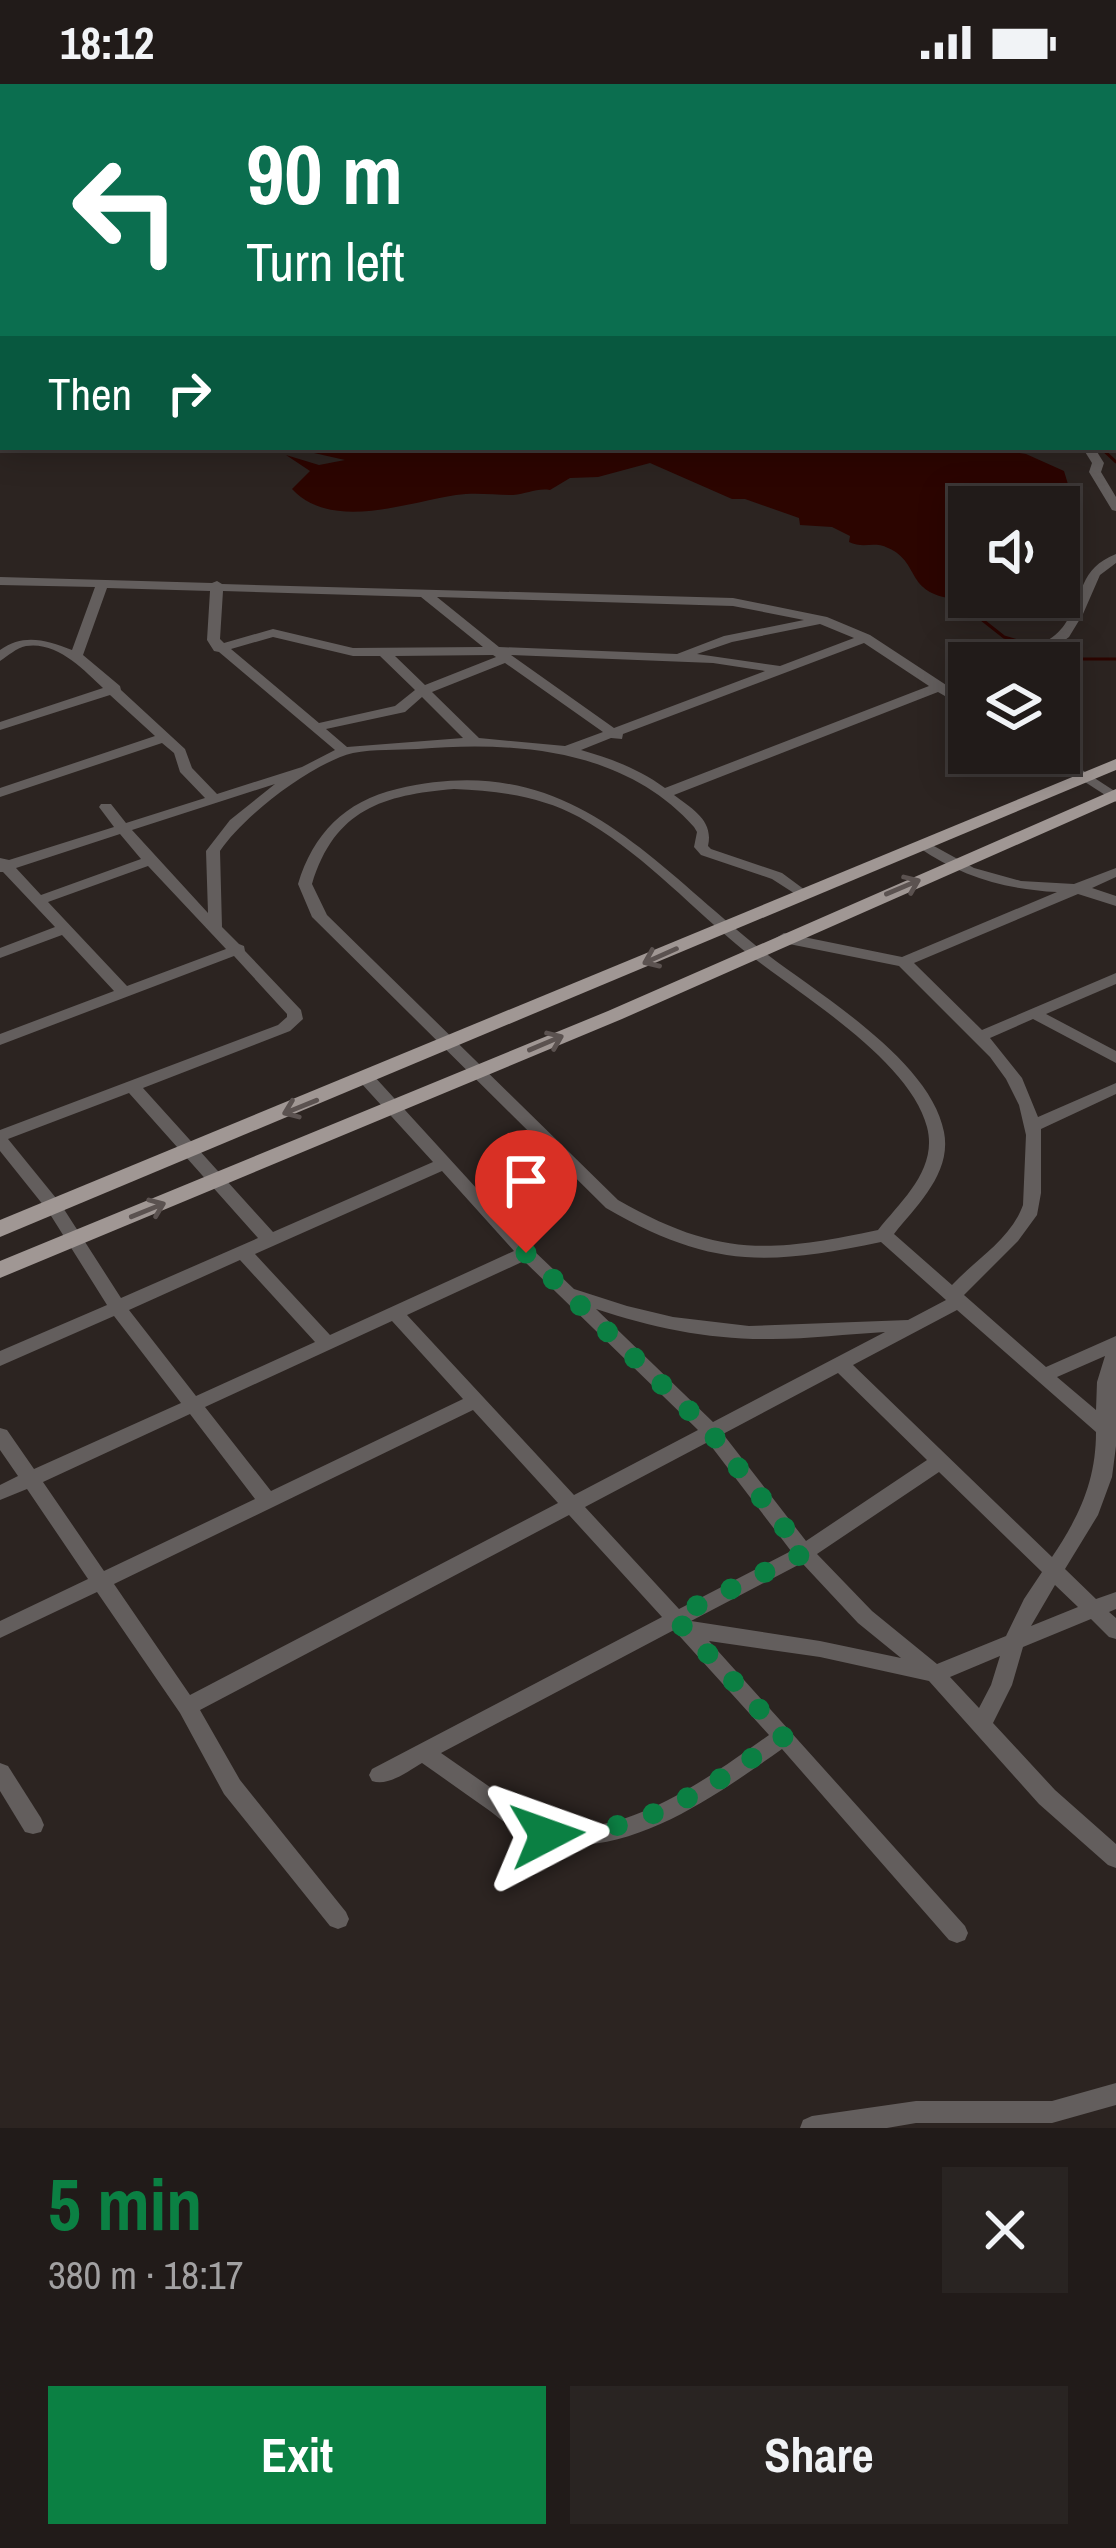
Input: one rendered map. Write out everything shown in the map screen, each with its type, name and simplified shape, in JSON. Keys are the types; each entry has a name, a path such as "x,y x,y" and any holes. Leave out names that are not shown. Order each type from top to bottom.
{"main road":[{"path":"0,1229 452,1045 800,893 1116,764"},
{"path":"0,1270 394,1108 1115,796"}],"street":[{"path":"1090,450 1098,463 1095,472 1116,507"},
{"path":"1051,642 1064,633 1086,582 1116,558"},
{"path":"0,581 702,599 822,620 865,638 948,695"},
{"path":"76,656 103,583"},
{"path":"217,585 212,635 220,648 344,752"},
{"path":"423,593 501,655 617,736"},
{"path":"672,658 729,639 822,620"},
{"path":"426,651 462,639 468,629"},
{"path":"220,648 273,633 328,649 713,659 782,670"},
{"path":"566,751 617,736 865,638"},
{"path":"0,657 7,644 34,641 76,656 180,752 188,773 212,797"},
{"path":"384,652 475,742"},
{"path":"317,727 400,709 420,692 501,655"},
{"path":"0,726 115,688"},
{"path":"665,793 935,688"},
{"path":"0,793 165,737"},
{"path":"216,924 211,865 218,842 245,812 344,752 475,742 566,751 609,763 665,793 702,826 701,847 706,852 776,876 800,893"},
{"path":"124,992 2,864 321,766"},
{"path":"1079,774 1115,796"},
{"path":"460,785 563,804 614,836 723,927 886,1059 915,1088 934,1122 937,1162 884,1235 790,1255 741,1254 699,1246 641,1222 612,1204 548,1146 452,1045 338,939 309,901 305,884 314,854 333,828 366,804 400,791 460,785"},
{"path":"106,807 149,862 216,924 296,1019 0,1138 55,1207 118,1310 268,1502"},
{"path":"922,844 954,865 1021,885 1094,890 1116,902"},
{"path":"37,901 149,862"},
{"path":"904,962 1116,872"},
{"path":"0,953 63,929"},
{"path":"187,1707 910,1325 956,1298 1020,1228 1032,1209 1035,1125 1015,1075 983,1035 904,962 784,938"},
{"path":"0,1040 239,949"},
{"path":"983,1035 1116,978"},
{"path":"1035,1014 1116,1058"},
{"path":"367,1079 526,1253 709,1430 804,1553 865,1617 935,1674 1047,1797 1116,1858"},
{"path":"133,1088 270,1240"},
{"path":"1035,1125 1116,1088"},
{"path":"0,1359 445,1163"},
{"path":"884,1235 1111,1435"},
{"path":"242,1252 328,1345"},
{"path":"0,1493 195,1408 526,1253"},
{"path":"564,1291 654,1321 715,1330 770,1333 910,1325"},
{"path":"394,1313 784,1736 957,1933"},
{"path":"1043,1375 1116,1347"},
{"path":"981,1724 1010,1672 1014,1643 1092,1506 1102,1479 1111,1435 1102,1399 1116,1347"},
{"path":"838,1362 1116,1631"},
{"path":"0,1630 474,1402"},
{"path":"0,1435 187,1707 232,1787 338,1919"},
{"path":"380,1775 679,1623 804,1553 940,1460"},
{"path":"679,1623 935,1674 1116,1600"},
{"path":"423,1752 531,1828 547,1835 594,1834 643,1821 680,1803 784,1736"},
{"path":"0,1772 32,1825"},
{"path":"812,2128 916,2112 1052,2112 1116,2094"}],"shaded area":[{"path":"1001,450 1026,454 1064,471 1068,486 948,486 948,598 920,584 905,561 888,548 854,544 850,536 832,527 800,525 799,518 732,499 650,463 598,477 570,478 550,490 463,494 371,511 328,509 292,489 310,471 286,455 319,465 345,460 314,453"}],"waterway":[{"path":"1103,450 1116,462"},
{"path":"980,618 1004,637 1051,651 1057,659 1116,659"}],"route":[{"path":"526,1253 709,1430 804,1553 674,1617 784,1736 715,1784 643,1821 594,1834 547,1835"}]}
